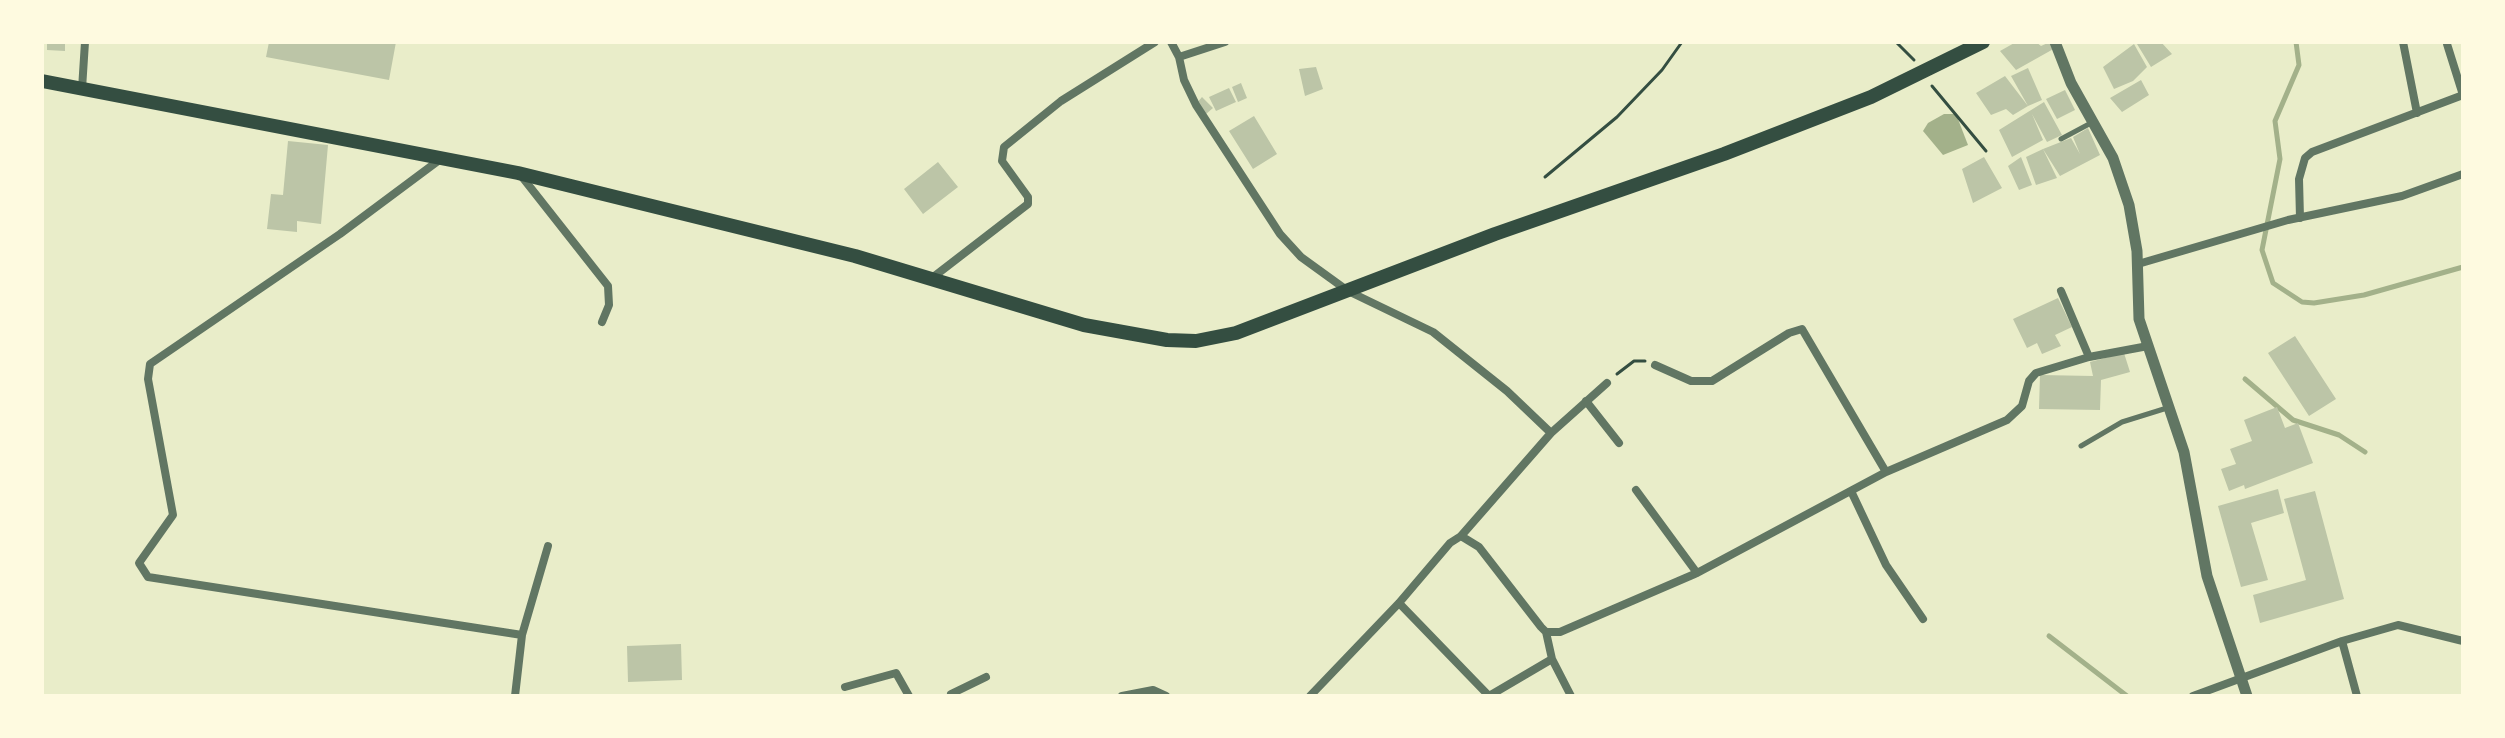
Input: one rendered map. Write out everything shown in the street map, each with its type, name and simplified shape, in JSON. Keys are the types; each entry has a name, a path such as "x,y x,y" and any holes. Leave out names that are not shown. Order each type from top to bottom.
{"main road":[{"path":"42,81 518,173 855,256 1084,325 1182,340 1236,333 1495,234 1724,154 1923,74 1983,42"}],"street":[{"path":"82,89 85,42"},
{"path":"932,279 1028,204 1028,197 1002,161 1004,147 1061,101 1155,42"},
{"path":"1171,42 1191,97 1273,225 1301,257 1348,291 1433,332 1507,391 1551,433"},
{"path":"1179,57 1225,42"},
{"path":"2055,42 2071,83 2113,158 2123,184 2135,227 2139,319 2192,486 2207,576 2247,696"},
{"path":"2403,42 2417,113"},
{"path":"2300,218 2299,179 2305,158 2323,146 2463,95 2447,44"},
{"path":"443,157 340,234 150,364 148,379 173,515 139,563 148,577 158,579 522,635"},
{"path":"518,173 608,286 609,305 602,322"},
{"path":"2138,264 2288,220 2402,196 2463,174"},
{"path":"2061,291 2089,357"},
{"path":"1655,365 1691,381 1712,381 1789,333 1802,329 1886,472"},
{"path":"1546,632 1560,632 1697,573 1886,472 2007,420 2022,406 2033,375 2089,357 2148,346"},
{"path":"1310,696 1399,603 1450,543 1461,536 1551,433 1607,383"},
{"path":"1586,401 1619,443"},
{"path":"1636,490 1697,573"},
{"path":"1851,491 1886,565 1923,619"},
{"path":"1461,536 1479,547 1546,632 1552,659 1571,696"},
{"path":"515,696 522,635 548,546"},
{"path":"1399,603 1489,696 1552,659"},
{"path":"2193,696 2342,641 2407,625 2441,638 2463,641"},
{"path":"2342,641 2357,696"},
{"path":"845,687 896,673 909,696"},
{"path":"948,695 986,677"},
{"path":"1122,696 1153,690 1166,696"}],"lane":[{"path":"2061,139 2092,123"},
{"path":"2081,446 2122,422 2168,408"}],"path":[{"path":"1545,177 1617,117 1662,70 1682,42"},
{"path":"1896,42 1986,151"},
{"path":"1607,383 1634,361 1655,365"}],"shaded area":[{"path":"1944,114 1956,114 1968,145 1943,155 1923,131 1928,123"}],"building":[{"path":"47,42 65,42 65,51 47,50"},
{"path":"269,42 396,42 389,80 266,57"},
{"path":"2016,42 2036,42 2041,46 2050,42 2057,47 2016,70 2000,51"},
{"path":"2161,42 2172,54 2151,67 2137,44"},
{"path":"2134,44 2147,67 2133,81 2114,89 2103,67"},
{"path":"1316,67 1323,89 1305,96 1299,69"},
{"path":"2028,68 2042,100 2028,106 2011,76"},
{"path":"2005,76 2028,106 2013,115 2006,109 1991,115 1976,93"},
{"path":"2141,80 2149,95 2122,112 2110,98"},
{"path":"1241,83 1247,98 1238,102 1232,87"},
{"path":"1229,88 1236,102 1216,111 1209,97"},
{"path":"2065,90 2075,110 2057,119 2046,99"},
{"path":"1202,97 1213,108 1206,114 1196,104"},
{"path":"2044,102 2062,135 2047,142 2032,114 2043,140 2012,157 1999,130"},
{"path":"1254,116 1277,154 1253,169 1229,131"},
{"path":"2088,128 2100,155 2060,176 2043,149 2071,138 2080,154 2073,137"},
{"path":"288,141 328,145 321,224 297,221 297,232 267,229 271,194 283,195"},
{"path":"2043,149 2057,178 2036,185 2026,157"},
{"path":"1984,157 2002,188 1973,203 1962,169"},
{"path":"2021,157 2032,185 2019,190 2008,166"},
{"path":"938,162 958,187 923,214 904,189"},
{"path":"2058,298 2072,327 2055,335 2061,346 2042,354 2037,343 2027,348 2013,319"},
{"path":"2295,336 2336,399 2309,416 2268,353"},
{"path":"2124,353 2130,372 2101,380 2100,410 2039,409 2040,375 2093,376 2090,362"},
{"path":"2277,407 2285,428 2298,423 2313,463 2245,489 2244,485 2229,491 2221,469 2236,464 2230,449 2252,441 2244,420"},
{"path":"2278,489 2284,513 2251,523 2268,580 2241,587 2218,506"},
{"path":"2315,491 2344,599 2260,623 2253,595 2306,580 2284,499"},
{"path":"681,644 682,680 628,682 627,646"}],"waterway":[{"path":"2296,42 2299,65 2275,121 2280,159 2262,250 2273,283 2302,302 2314,303 2364,295 2463,267"},
{"path":"2245,379 2293,420 2339,435 2365,452"},
{"path":"2049,636 2127,696"}]}
